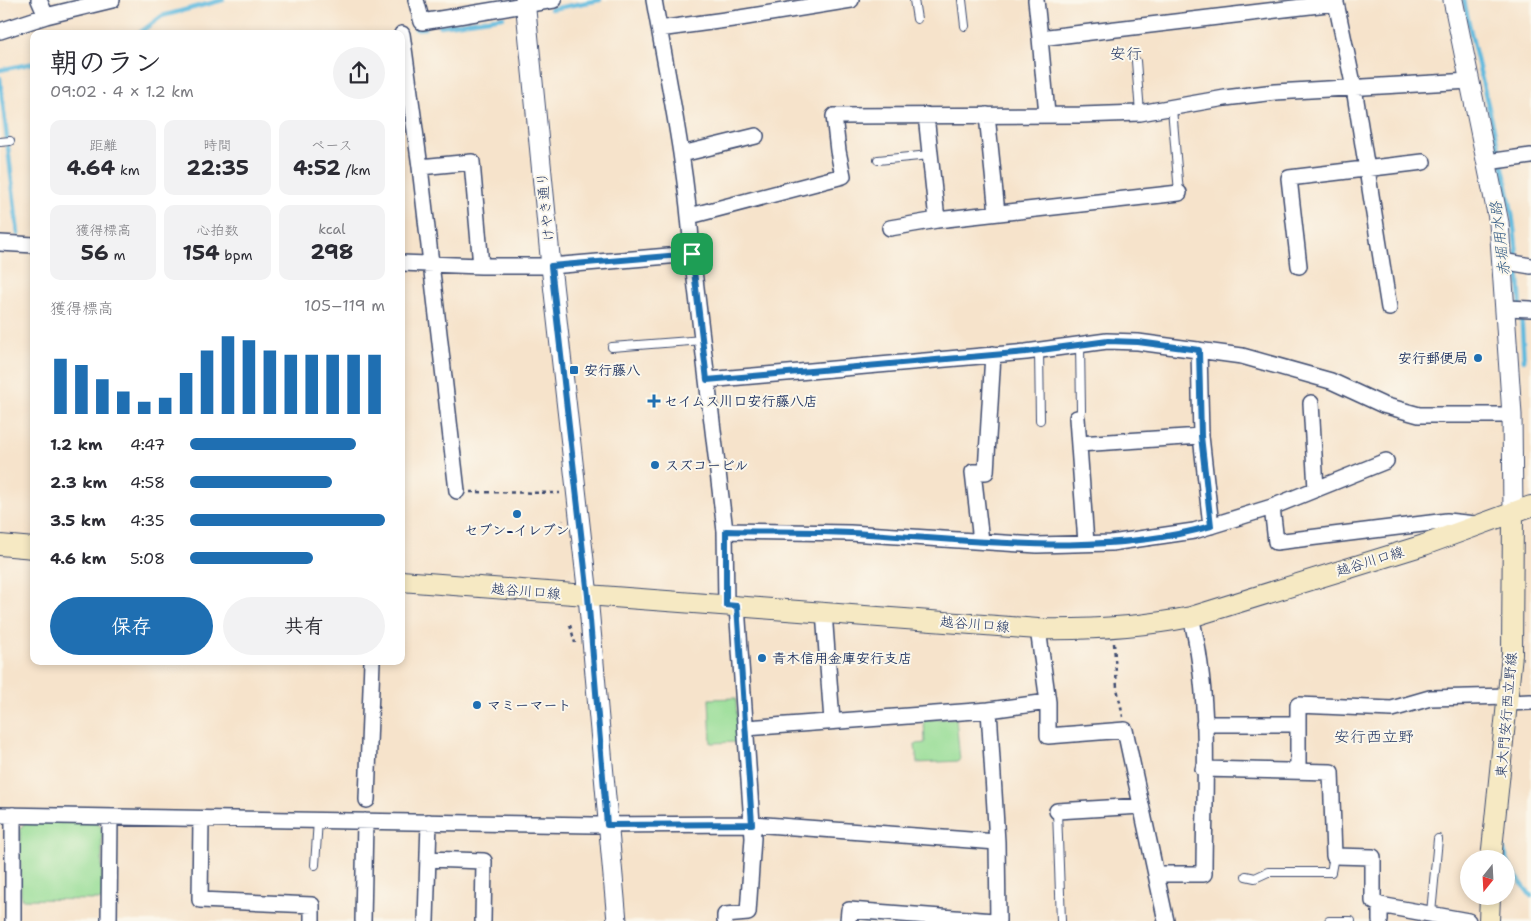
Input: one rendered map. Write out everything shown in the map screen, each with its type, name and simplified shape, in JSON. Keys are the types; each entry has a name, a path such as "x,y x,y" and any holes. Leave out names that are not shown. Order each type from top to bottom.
{"main road":[{"name":"越谷川口線","path":"405,581 1038,629 1113,628 1191,617 1482,525 1522,509"},
{"name":"東大門安行西立野線","path":"1492,850 1509,699 1522,509"},
{"path":"0,545 30,548"},
{"path":"1489,921 1490,905"}],"street":[{"path":"39,0 46,16"},
{"path":"416,0 422,22 525,3 554,0"},
{"path":"654,0 682,154 690,216 692,254 726,531 732,605 746,728 752,824 748,913 725,914 725,921"},
{"path":"660,29 740,18 803,4 851,0"},
{"path":"1036,0 1047,114"},
{"path":"1453,0 1489,162 1499,223 1512,415 1522,509"},
{"path":"0,31 102,1"},
{"path":"1040,38 1246,7 1336,1 1354,88 1389,308"},
{"name":"けやき通り","path":"525,3 551,266 588,596 617,921"},
{"path":"405,56 432,264 458,491"},
{"path":"690,216 843,176 834,116 1140,113 1259,94 1470,81"},
{"path":"926,115 937,220"},
{"path":"987,115 997,213"},
{"path":"682,154 756,136"},
{"path":"1489,162 1531,156"},
{"path":"420,167 472,162 481,266"},
{"path":"1298,266 1289,178 1367,167 1423,162"},
{"path":"890,228 937,220 1179,193"},
{"path":"0,243 30,245"},
{"path":"405,263 551,266 692,254"},
{"path":"1502,261 1531,266"},
{"path":"1505,308 1531,309"},
{"path":"707,380 1039,350 1108,341 1138,342 1242,356 1331,381 1382,405 1419,415 1512,415"},
{"path":"1199,350 1201,436 1211,526"},
{"path":"981,541 973,472 986,472 993,354"},
{"path":"1311,402 1316,489"},
{"path":"1079,414 1079,444 1086,543"},
{"path":"1079,444 1201,436"},
{"path":"726,531 850,533 1037,545 1111,543 1211,526 1272,507 1386,461"},
{"path":"1272,507 1276,542 1447,521 1482,525"},
{"path":"824,612 832,721"},
{"path":"1156,874 1204,874 1204,724 1198,646 1191,617"},
{"path":"1038,629 1048,702 1048,736 1125,730 1166,921"},
{"path":"367,800 372,665"},
{"path":"1298,770 1298,706 1392,709 1430,698 1509,699 1531,702"},
{"path":"746,728 989,710 1048,702"},
{"path":"848,921 849,910 996,921 997,842 989,710"},
{"path":"1204,724 1298,724"},
{"path":"1204,769 1331,772 1334,856 1373,857 1374,901 1380,905 1468,921"},
{"path":"1057,811 1140,806"},
{"path":"13,921 7,815 607,825 752,824 997,842"},
{"path":"109,921 110,817"},
{"path":"201,819 200,900 312,905 312,921"},
{"path":"363,921 365,821"},
{"path":"426,921 429,822"},
{"path":"428,859 484,861 483,921"},
{"path":"1380,905 1380,921"}],"lane":[{"path":"914,0 917,19"},
{"path":"962,0 966,26"},
{"path":"1136,60 1140,113"},
{"path":"1172,108 1179,193"},
{"path":"0,142 10,141"},
{"path":"878,160 930,155"},
{"path":"612,347 703,340"},
{"path":"1079,414 1080,344"},
{"path":"1039,350 1040,420"},
{"path":"1057,811 1061,921"},
{"path":"315,865 318,820"},
{"path":"1431,913 1438,839"},
{"path":"1246,876 1256,878 1268,872 1331,872 1334,856"},
{"path":"1329,921 1351,921"}],"path":[{"path":"458,491 576,493"},
{"path":"1113,628 1117,688 1125,730"}],"green space":[{"path":"736,698 738,742 711,743 709,699"},
{"path":"956,718 960,761 917,763 915,744 925,743 924,720"},
{"path":"27,820 96,822 102,828 102,900 21,899 20,829"}],"waterway":[{"path":"143,30 162,16 223,0"},
{"path":"551,9 600,0"},
{"name":"赤堀用水路","path":"1464,0 1501,159 1514,226 1524,360"},
{"path":"440,26 503,17"},
{"path":"414,19 416,29 425,28"},
{"path":"0,70 30,64"},
{"path":"0,78 18,234"},
{"name":"赤堀用水路","path":"1502,846 1511,869 1531,896"}],"place":[{"name":"安行郵便局","path":"1478,358"},
{"name":"安行藤八","path":"574,370"},
{"name":"セイムス川口安行藤八店","path":"654,401"},
{"name":"スズコービル","path":"655,465"},
{"name":"セブン-イレブン","path":"517,514"},
{"name":"青木信用金庫安行支店","path":"762,658"},
{"name":"マミーマート","path":"477,705"}],"district":[{"name":"安行","path":"1126,53"},
{"name":"安行西立野","path":"1374,736"}],"route":[{"path":"692,254 707,380 1026,352 1108,341 1138,342 1199,350 1201,436 1211,526 1111,543 1037,545 850,533 726,531 726,605 737,606 752,824 607,825 588,596 551,266 692,254"}]}
